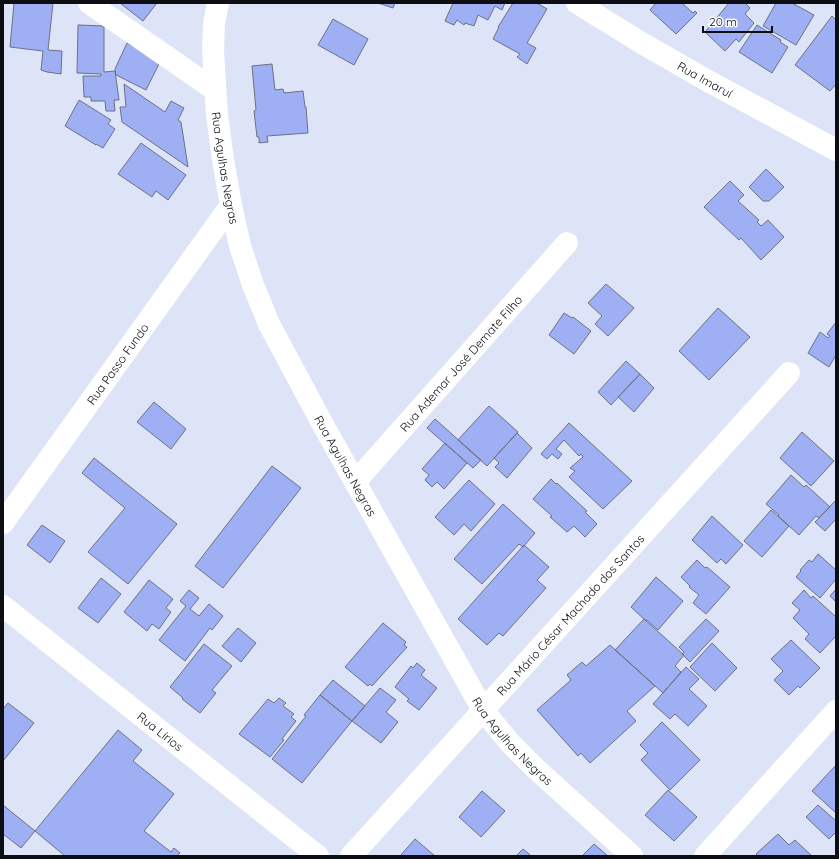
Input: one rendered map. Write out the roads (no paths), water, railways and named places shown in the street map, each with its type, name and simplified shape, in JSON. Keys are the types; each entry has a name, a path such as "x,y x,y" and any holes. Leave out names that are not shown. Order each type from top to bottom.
{"street":[{"path":"89,3 215,90"},
{"name":"Rua Agulhas Negras","path":"218,3 214,24 212,50 223,160 231,205 242,252 253,285 269,324 322,423 483,710 510,743 535,768 632,856"},
{"name":"Rua Imaruí","path":"577,3 640,42 708,81 836,150"},
{"name":"Rua Passo Fundo","path":"3,523 231,205"},
{"name":"Rua Ademar José Demate Filho","path":"355,482 567,243"},
{"name":"Rua Mário César Machado dos Santos","path":"351,856 789,373"},
{"name":"Rua Lírios","path":"3,606 318,856"},
{"path":"704,856 836,711"}]}
